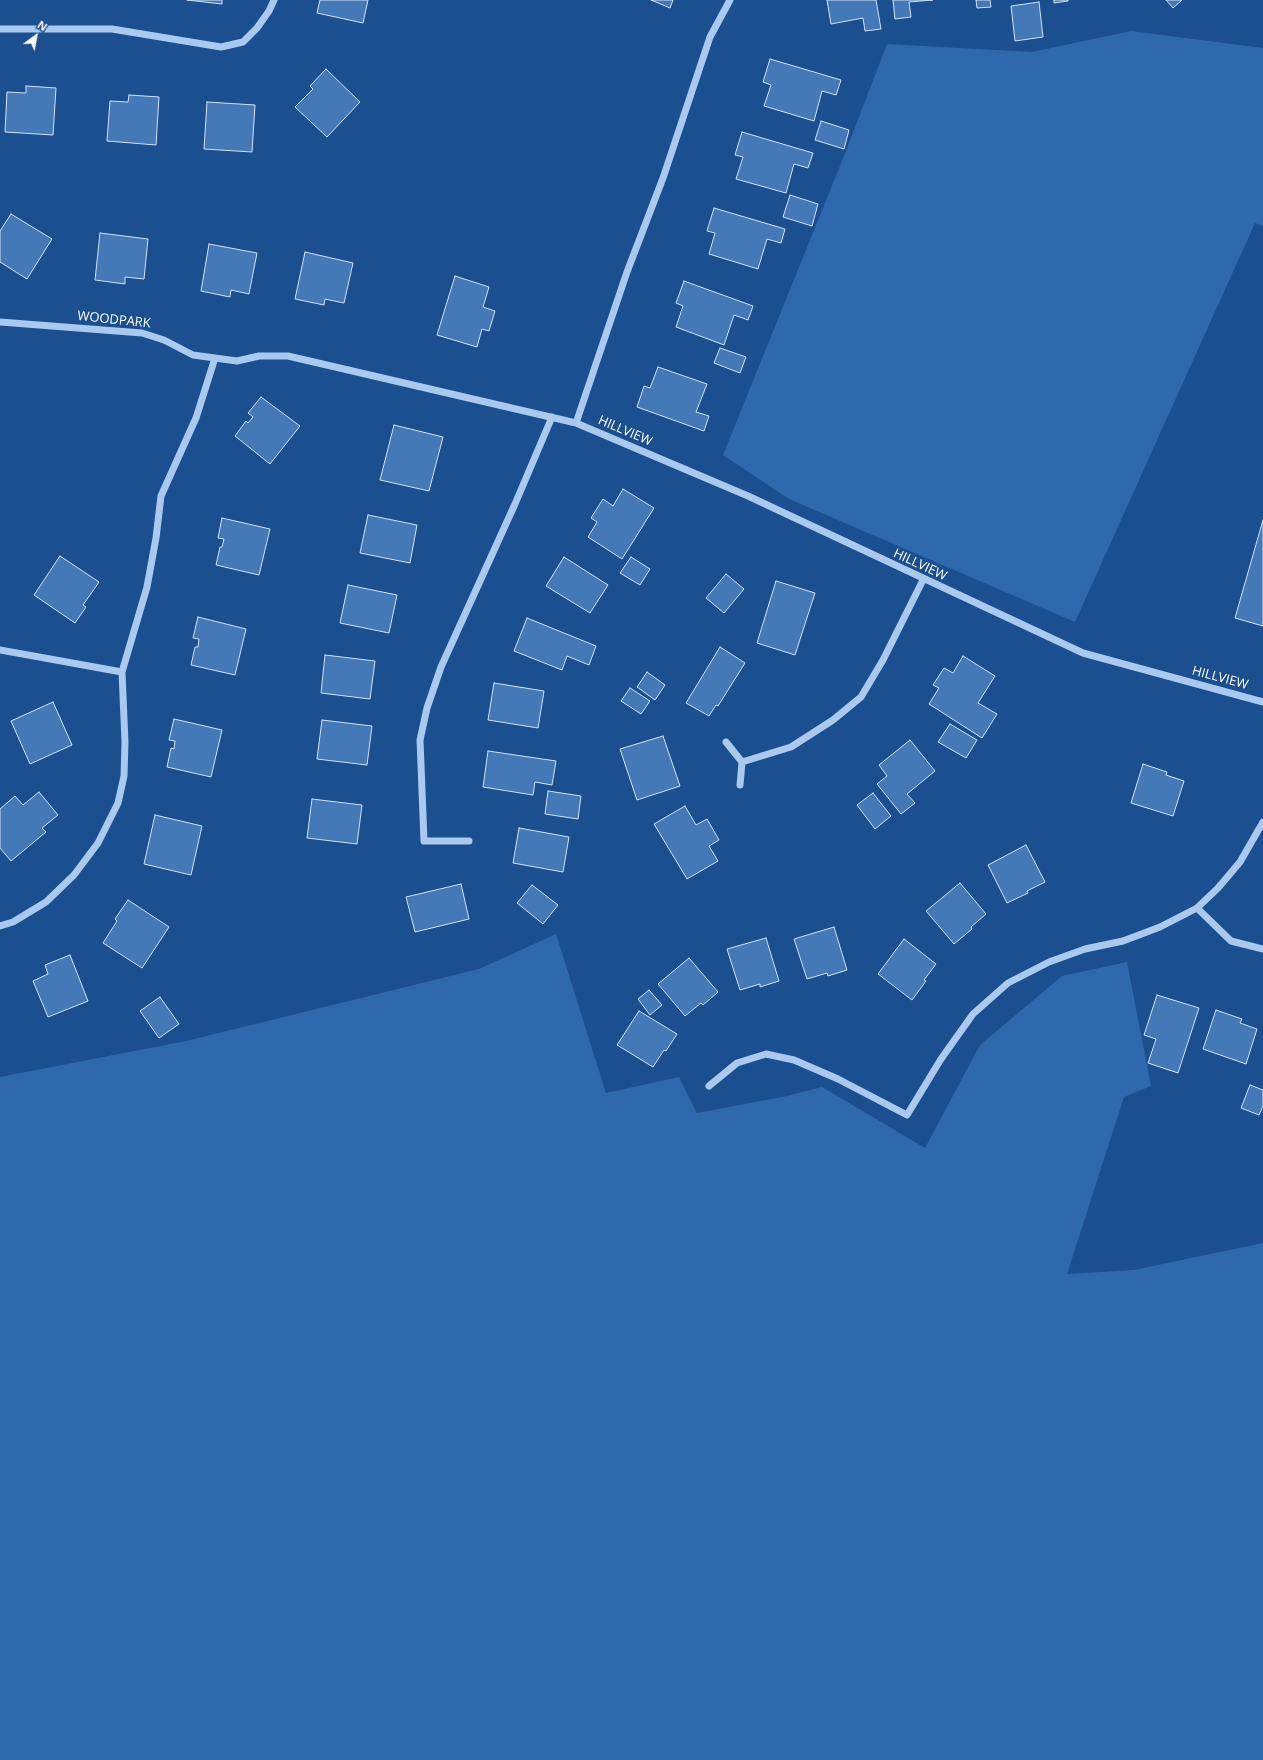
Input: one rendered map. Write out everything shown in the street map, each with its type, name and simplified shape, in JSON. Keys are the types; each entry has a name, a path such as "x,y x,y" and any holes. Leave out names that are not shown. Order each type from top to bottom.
{"street":[{"path":"0,29 112,29 220,47 244,42 257,28 269,11 274,0"},
{"path":"576,423 627,272 663,178 710,38 730,0"},
{"name":"WOODPARK","path":"0,322 142,333 164,340 193,355 237,361 258,356 288,356 552,417"},
{"path":"0,926 13,922 46,902 74,875 98,844 118,803 124,776 125,742 122,672 147,587 156,538 161,496 196,418 215,358"},
{"path":"469,841 424,841 420,740 427,708 441,667 515,504 552,417"},
{"name":"HILLVIEW","path":"552,417 576,423 748,496 923,580 1083,653 1263,702"},
{"path":"742,762 791,747 833,720 861,696 883,660 923,580"},
{"path":"0,650 122,672"},
{"path":"726,742 742,762 740,785"},
{"path":"709,1086 737,1063 766,1054 794,1060 838,1079 908,1115 941,1059 973,1014 1008,983 1049,962 1085,949 1123,941 1160,927 1197,908 1218,888 1240,862 1263,822"},
{"path":"1197,908 1231,941 1263,949"}],"shaded area":[{"path":"1131,31 1263,48 1263,226 1255,223 1075,622 789,499 723,455 844,156 887,44 1032,52"},
{"path":"556,934 606,1093 679,1077 697,1113 787,1096 822,1087 925,1148 980,1045 1062,976 1127,962 1151,1086 1124,1097 1067,1274 1134,1270 1263,1243 1263,1760 0,1760 0,1077 186,1041 479,969"}],"building":[{"path":"187,0 222,0 222,4"},
{"path":"320,0 368,0 363,23 317,13"},
{"path":"651,0 673,0 670,8"},
{"path":"827,0 876,0 881,29 865,31 863,18 831,24"},
{"path":"893,0 933,0 909,2 911,17 895,19"},
{"path":"976,0 990,0 991,7 977,8"},
{"path":"1054,0 1068,0 1068,1 1054,3"},
{"path":"1166,0 1182,0 1173,8"},
{"path":"1039,2 1043,37 1015,41 1011,6"},
{"path":"770,59 841,80 836,95 822,91 814,121 764,106 771,85 763,82"},
{"path":"326,69 360,102 327,137 295,107 313,89 310,86"},
{"path":"26,86 56,88 53,135 5,132 7,92 26,93"},
{"path":"129,95 159,97 156,145 107,141 110,101 128,102"},
{"path":"207,102 255,105 252,152 204,149"},
{"path":"821,121 849,130 844,149 815,140"},
{"path":"742,132 813,153 808,168 794,164 786,193 736,179 743,157 735,155"},
{"path":"790,195 818,204 812,226 783,217"},
{"path":"714,208 785,229 781,243 767,239 758,269 709,254 715,233 707,231"},
{"path":"11,214 52,239 27,279 0,262 0,231"},
{"path":"100,233 148,239 144,279 125,277 125,284 95,280"},
{"path":"209,244 257,253 249,294 231,290 230,297 201,291"},
{"path":"305,252 353,263 344,303 325,299 324,305 295,299"},
{"path":"455,276 489,287 483,307 495,311 489,331 482,329 477,347 437,335"},
{"path":"684,281 753,306 748,320 734,315 724,345 676,327 683,306 676,303"},
{"path":"720,348 746,357 740,373 714,363"},
{"path":"658,367 707,384 696,412 709,416 704,431 637,407 644,386 650,388"},
{"path":"261,397 300,426 270,464 235,436 246,421 248,423 253,417 248,413"},
{"path":"394,425 443,437 429,491 380,480"},
{"path":"623,489 654,508 622,559 588,537 597,522 591,518 603,499 613,506"},
{"path":"368,515 417,525 410,563 360,553"},
{"path":"222,518 270,529 259,575 216,565 220,547 222,547 224,539 218,538"},
{"path":"1263,520 1263,626 1235,618"},
{"path":"60,556 99,582 83,605 86,607 75,623 34,595"},
{"path":"564,557 608,585 590,613 546,586"},
{"path":"631,557 650,569 640,585 620,573"},
{"path":"726,574 744,589 724,613 706,598"},
{"path":"776,581 815,593 795,655 757,643"},
{"path":"348,585 397,595 389,633 340,623"},
{"path":"198,617 246,629 235,675 191,665 195,647 198,647 199,639 193,638"},
{"path":"527,618 596,646 589,665 567,656 562,670 514,651"},
{"path":"720,647 745,663 718,706 716,705 709,716 686,703"},
{"path":"325,655 375,661 370,699 321,693"},
{"path":"963,656 995,676 978,703 997,714 982,738 929,704 939,688 933,685 944,668 953,673"},
{"path":"647,672 665,685 655,700 637,687"},
{"path":"494,683 544,691 538,728 488,720"},
{"path":"630,688 650,701 641,714 621,701"},
{"path":"53,702 72,745 30,764 11,721"},
{"path":"174,719 222,730 211,777 167,767 171,748 174,749 175,741 169,740"},
{"path":"322,720 372,726 367,765 317,759"},
{"path":"950,724 977,740 966,758 938,742"},
{"path":"663,736 680,786 637,800 620,749"},
{"path":"910,740 935,771 907,794 915,803 901,814 877,784 887,776 879,765"},
{"path":"488,751 556,761 552,785 535,782 533,795 483,787"},
{"path":"1143,764 1167,772 1166,775 1184,781 1173,816 1131,803"},
{"path":"548,791 581,796 578,819 545,814"},
{"path":"39,792 58,815 42,828 46,832 11,861 0,848 0,809 15,796 23,805"},
{"path":"873,793 891,816 875,829 857,805"},
{"path":"312,799 362,805 357,844 307,838"},
{"path":"685,806 696,825 707,819 719,840 709,846 718,861 687,879 654,824"},
{"path":"155,815 202,826 191,875 144,864"},
{"path":"519,828 569,837 563,872 513,863"},
{"path":"1026,845 1045,882 1027,891 1028,893 1007,903 988,865"},
{"path":"960,883 986,914 971,927 972,929 954,944 926,911"},
{"path":"461,884 469,919 415,932 406,897"},
{"path":"532,885 558,905 543,924 517,903"},
{"path":"128,900 169,927 142,968 103,943 117,921 115,919"},
{"path":"834,927 847,970 828,976 827,973 807,979 794,939"},
{"path":"766,938 779,981 760,987 760,984 740,990 727,949"},
{"path":"904,939 936,964 912,1000 878,974"},
{"path":"70,955 88,1001 48,1017 33,981 48,974 45,965"},
{"path":"689,958 718,992 703,1005 701,1003 685,1016 658,984"},
{"path":"649,990 662,1005 650,1015 638,999"},
{"path":"1157,995 1199,1008 1178,1073 1148,1063 1156,1039 1144,1035"},
{"path":"160,997 179,1024 159,1038 140,1011"},
{"path":"1216,1010 1242,1019 1240,1023 1257,1029 1246,1064 1203,1049"},
{"path":"639,1011 677,1034 653,1067 617,1045"},
{"path":"1250,1085 1263,1090 1263,1106 1259,1115 1241,1108"}]}
